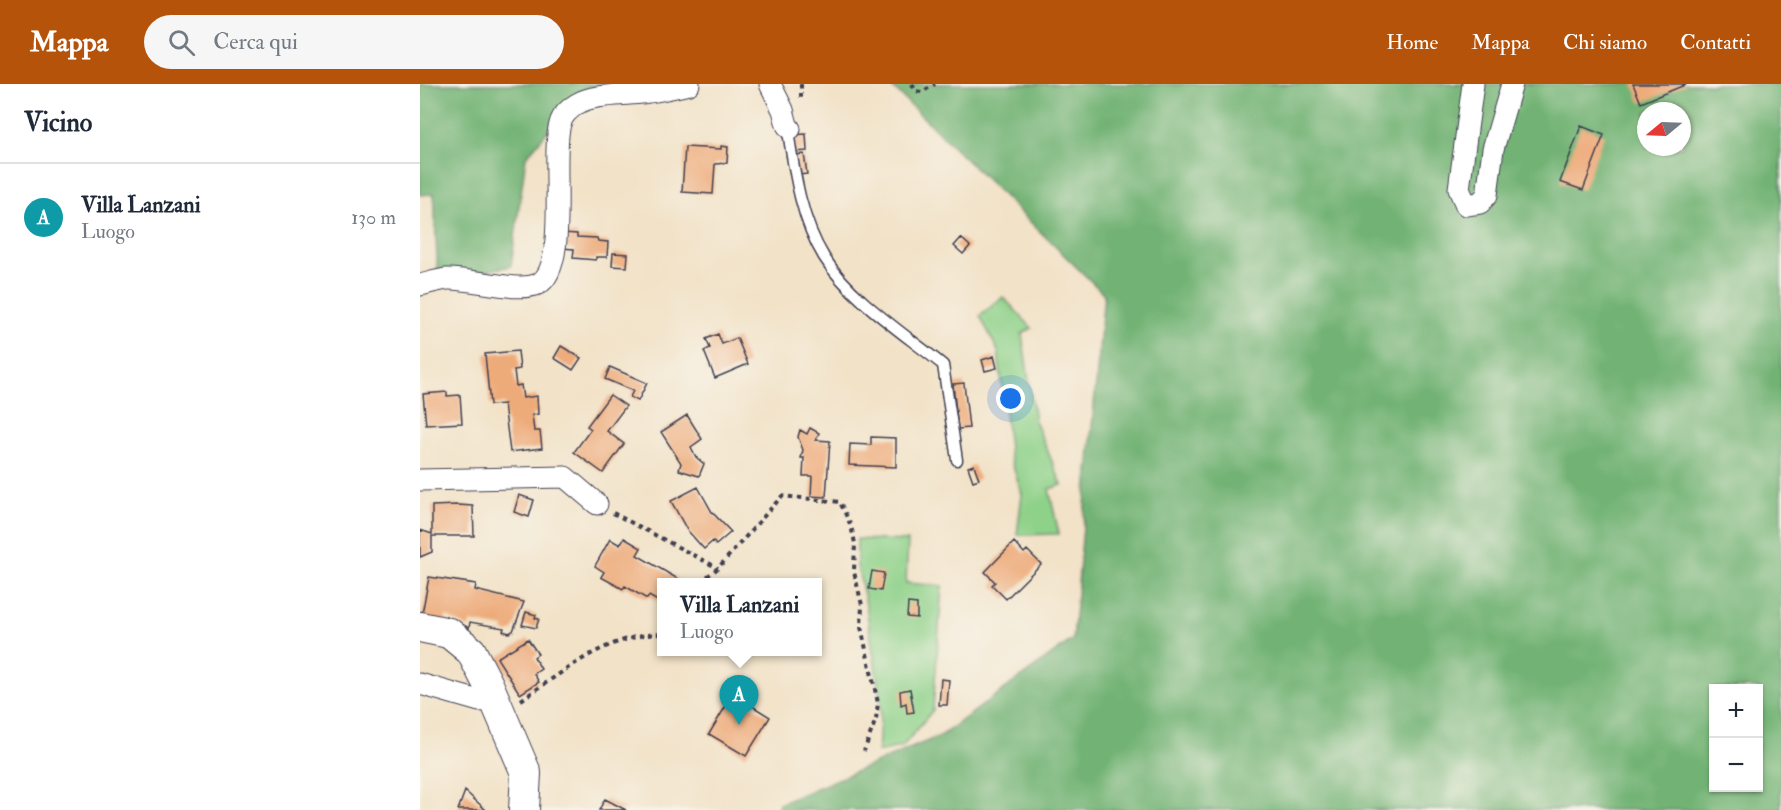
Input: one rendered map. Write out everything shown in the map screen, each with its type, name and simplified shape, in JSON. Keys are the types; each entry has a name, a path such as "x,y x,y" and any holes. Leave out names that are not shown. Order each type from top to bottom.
{"street":[{"path":"420,285 447,279 525,287 540,283 550,269 556,239 557,150 559,126 563,116 586,99 648,93 689,84"},
{"path":"770,84 783,110 788,127"},
{"path":"1473,84 1459,189 1466,206 1480,203 1487,195 1493,149 1512,84"},
{"path":"420,480 565,477 597,504"},
{"path":"420,627 449,633 471,651 526,773 524,810"},
{"path":"420,684 497,706"}],"lane":[{"path":"788,127 795,180 811,230 823,256 835,272 860,297 943,365 957,460"}],"path":[{"path":"912,84 916,91 922,92 935,84"},
{"path":"705,578 718,568 782,496 840,502 851,526 855,543 854,572 862,604 861,627 878,703 876,719 864,751"},
{"path":"597,504 718,568"},
{"path":"497,706 600,648 629,638 657,633"}],"green space":[{"path":"420,84 610,84 578,95 526,157 511,266 438,280 434,194 420,195"},
{"path":"889,84 1781,84 1781,810 777,810 779,804 942,735 1073,639 1104,294"},
{"path":"1003,297 1032,328 1022,334 1035,421 1062,485 1049,489 1059,534 1017,535 1022,494 1010,457 998,351 980,316"},
{"path":"857,539 908,541 906,583 942,586 933,710 903,746 878,752 881,704 865,599 857,566"}],"building":[{"path":"1633,84 1687,84 1643,102 1641,102"},
{"path":"1581,126 1604,135 1583,190 1560,182"},
{"path":"806,134 807,151 793,152 792,135"},
{"path":"721,146 728,147 727,163 715,164 713,194 682,192 685,147 721,149"},
{"path":"804,154 807,174 799,175 795,155"},
{"path":"563,233 608,242 607,257 596,257 596,260 573,258 574,249 562,248"},
{"path":"961,238 970,246 963,254 954,246"},
{"path":"613,253 628,254 627,267 612,266"},
{"path":"718,334 722,344 737,338 748,364 715,378 704,351 710,348 706,339"},
{"path":"561,346 581,358 573,370 554,358"},
{"path":"518,351 520,369 514,370 516,386 521,385 523,398 537,396 538,414 532,415 534,431 540,431 542,448 510,452 504,404 490,405 485,354"},
{"path":"994,356 997,368 985,371 982,360"},
{"path":"610,367 647,383 638,401 630,397 633,391 605,379"},
{"path":"964,383 969,428 958,429 953,384"},
{"path":"447,392 447,396 460,395 462,423 426,425 423,394"},
{"path":"610,395 626,406 607,431 624,444 603,473 574,452 591,429 587,426"},
{"path":"687,415 702,439 691,447 696,457 704,464 699,476 679,470 681,463 661,432"},
{"path":"810,428 819,433 816,440 830,441 826,497 811,496 812,476 803,476 804,458 801,458 803,450 798,437 800,430 807,434"},
{"path":"871,437 896,438 896,467 849,465 850,444 871,445"},
{"path":"974,465 979,479 973,481 968,467"},
{"path":"698,487 712,512 731,532 716,545 713,541 704,549 687,530 671,501"},
{"path":"519,495 534,500 529,517 514,512"},
{"path":"432,506 473,506 474,536 432,536 432,552 420,557 420,530 432,534"},
{"path":"624,538 641,548 637,555 676,578 657,578 657,601 649,596 647,599 625,586 623,589 601,577 604,572 595,566 610,539 620,545"},
{"path":"1014,542 1024,553 1027,550 1041,564 1006,599 992,585 995,582 985,572"},
{"path":"872,571 884,573 881,591 869,589"},
{"path":"429,577 476,584 475,590 524,602 513,631 509,633 503,631 504,628 470,622 469,628 446,616 445,622 421,619"},
{"path":"908,603 917,604 917,618 907,617"},
{"path":"526,612 536,615 535,618 539,619 536,628 522,625"},
{"path":"528,639 538,654 534,657 541,669 534,674 539,682 520,694 497,658"},
{"path":"941,679 949,680 947,705 939,705"},
{"path":"910,689 914,712 907,713 906,703 901,705 900,691"},
{"path":"733,694 770,717 746,756 709,734"},
{"path":"465,791 486,810 458,810"},
{"path":"605,799 626,810 599,810"}],"place":[{"name":"Villa Lanzani","path":"739,725"}]}
